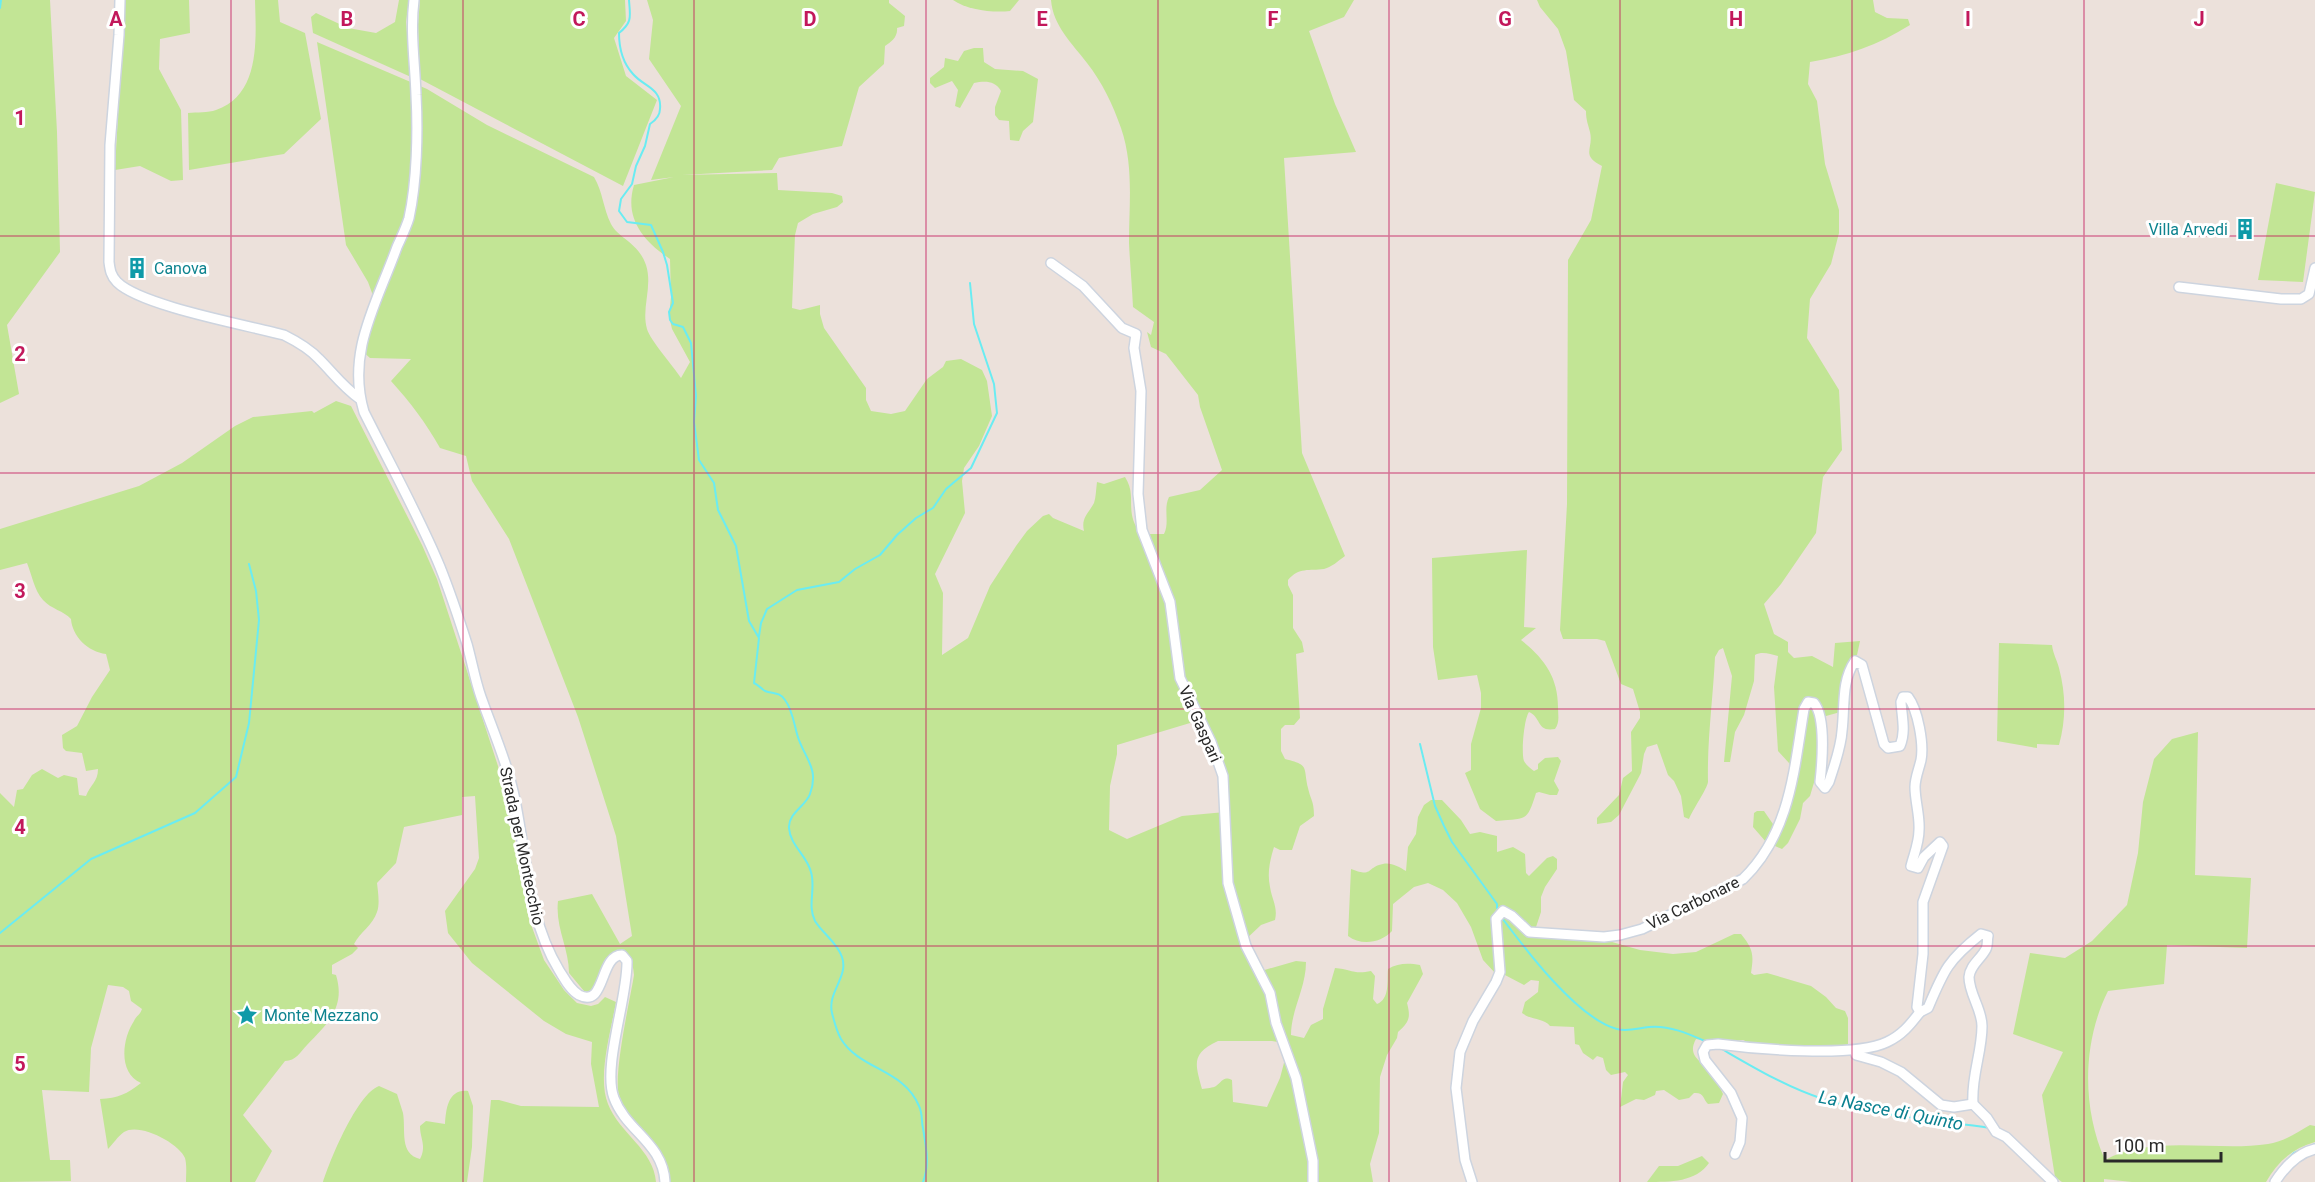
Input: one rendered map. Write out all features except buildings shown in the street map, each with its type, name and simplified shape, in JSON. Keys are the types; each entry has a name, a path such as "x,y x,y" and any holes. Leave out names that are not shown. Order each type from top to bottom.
{"street":[{"path":"120,0 120,35 110,145 109,262 111,275 118,283 147,299 284,334 302,344 318,358 342,386 360,399"},
{"name":"Strada per Montecchio","path":"414,0 411,29 416,97 416,156 409,218 361,342 357,382 360,399 364,412 439,566 467,644 480,694 512,782 535,919 546,949 573,989 584,996 592,995 598,990 612,958 622,955 627,961 611,1068 613,1097 623,1114 656,1153 664,1167 665,1182"},
{"name":"Via Gaspari","path":"1051,263 1083,286 1122,328 1136,334 1134,348 1141,391 1138,494 1143,531 1170,602 1180,678 1211,742 1223,776 1228,883 1246,946 1270,993 1276,1023 1296,1078 1312,1161 1313,1182"},
{"path":"2179,287 2281,299 2301,299 2309,294 2315,268"},
{"name":"Via Carbonare","path":"1472,1182 1466,1160 1456,1088 1460,1052 1473,1021 1500,972 1496,919 1503,911 1529,932 1604,937 1620,935 1642,929 1743,879 1756,867 1771,845 1785,813 1795,772 1804,709 1808,702 1817,706 1820,720 1820,782 1825,788 1829,782 1842,732 1844,692 1855,661 1862,664 1884,744 1888,748 1900,746 1903,740 1901,702 1903,697 1911,700 1922,741 1915,787 1919,827 1917,849 1911,866 1918,868 1924,857 1940,842 1943,846 1923,903 1923,954 1917,1007 1920,1012"},
{"path":"1735,1154 1740,1142 1742,1118 1731,1094 1705,1060 1703,1052 1707,1045 1857,1051 1885,1043 1905,1032 1920,1012 1928,1008 1941,976 1952,958 1981,934 1988,936 1986,948 1974,963 1969,976 1982,1025 1972,1087 1973,1104 1987,1118 1996,1132 2006,1137 2053,1182"},
{"path":"1857,1051 1856,1055 1881,1062 1901,1072 1941,1105 1954,1107 1973,1104"},
{"path":"2275,1182 2289,1164 2315,1149"}],"green space":[{"path":"0,0 50,0 60,252 7,325 19,394 0,403"},
{"path":"124,0 189,0 190,33 160,39 159,69 181,110 183,180 171,181 140,166 115,170"},
{"path":"255,0 278,0 280,22 305,33 321,119 284,154 189,170 188,113 213,111 231,103 241,92 248,79 255,48"},
{"path":"399,0 409,0 406,22 411,77 313,33 311,17 316,13 348,28 376,33 395,22"},
{"path":"420,0 625,0 626,21 614,38 626,76 657,100 623,186 420,79 418,24"},
{"path":"647,0 889,0 889,3 905,16 904,26 897,28 895,37 885,46 884,64 859,87 842,146 779,158 772,170 682,175 777,173 778,190 832,193 842,196 843,202 837,207 813,214 798,223 795,235 792,308 800,310 820,305 824,328 866,388 866,400 871,411 891,414 905,411 927,379 943,367 946,361 961,359 982,370 987,381 992,416 979,446 964,468 962,481 965,513 935,574 943,593 942,655 968,638 990,586 1027,531 1043,516 1049,514 1053,518 1084,531 1084,519 1094,503 1097,482 1104,484 1125,477 1129,484 1131,511 1141,534 1164,534 1169,497 1200,490 1222,470 1198,395 1166,354 1151,347 1147,332 1151,335 1154,322 1133,307 1129,243 1129,171 1125,142 1107,94 1059,26 1051,0 1354,0 1344,17 1309,31 1335,104 1356,152 1284,158 1302,453 1345,556 1327,568 1300,571 1288,580 1293,595 1293,628 1302,642 1304,652 1296,654 1300,718 1294,725 1285,725 1281,729 1281,751 1285,759 1298,763 1304,768 1314,816 1300,826 1292,850 1280,850 1274,847 1269,877 1275,920 1261,925 1244,941 1261,971 1296,961 1306,962 1304,981 1293,1017 1291,1035 1304,1038 1311,1025 1323,1019 1323,1009 1335,968 1356,972 1371,971 1375,976 1373,999 1377,1004 1386,994 1388,969 1403,964 1420,965 1423,974 1407,1003 1408,1019 1398,1032 1380,1077 1379,1133 1370,1164 1373,1182 670,1182 662,1156 631,1117 619,1095 618,1071 634,975 631,961 612,954 593,988 589,992 584,991 569,973 558,920 558,901 592,894 620,944 632,936 616,836 578,717 509,539 472,481 466,456 440,448 417,413 391,381 411,359 370,358 360,349 375,301 368,282 346,245 317,42 427,89 487,125 594,177 614,229 643,257 648,273 645,313 647,329 681,378 690,362 672,329 669,316 670,259 660,252 638,228 632,208 634,185 674,177 651,180 681,106 649,59 653,20","holes":["1200,720 1227,789 1225,812 1182,816 1127,839 1109,830 1110,786 1117,745","1218,1041 1272,1041 1289,1044 1280,1078 1267,1107 1233,1102 1232,1080 1229,1079 1223,1080 1215,1087 1202,1089 1197,1060 1203,1050"]},
{"path":"953,0 1019,0 1010,11 996,12 980,10"},
{"path":"1537,0 1873,0 1875,12 1887,18 1908,19 1910,25 1862,49 1810,62 1808,84 1817,101 1825,164 1839,210 1839,233 1831,264 1810,299 1807,338 1839,390 1842,450 1823,477 1816,533 1781,584 1764,604 1774,634 1788,642 1788,652 1794,658 1812,656 1833,667 1835,643 1860,641 1857,655 1851,660 1846,692 1850,696 1850,704 1844,711 1826,716 1818,732 1818,769 1810,796 1803,803 1800,819 1788,843 1782,849 1766,842 1753,827 1754,813 1757,811 1764,811 1775,827 1783,826 1790,769 1789,763 1778,751 1774,687 1778,656 1766,653 1755,655 1754,681 1744,715 1735,732 1730,762 1724,762 1732,676 1723,648 1715,657 1708,782 1689,819 1684,817 1681,796 1674,781 1668,775 1657,744 1647,747 1641,773 1619,815 1611,822 1597,824 1597,818 1619,795 1623,778 1632,771 1631,732 1640,718 1633,689 1621,684 1605,641 1563,639 1560,630 1567,504 1568,260 1591,220 1602,166 1590,155 1591,138 1586,111 1574,100 1566,51 1558,29"},
{"path":"983,48 984,62 995,69 1023,71 1038,79 1033,122 1023,131 1019,141 1010,140 1009,121 999,120 995,115 995,107 1001,91 996,85 985,82 974,83 960,108 955,106 958,90 952,81 935,88 930,83 930,78 944,67 945,58 958,61 964,51"},
{"path":"2276,183 2315,192 2303,282 2258,280"},
{"path":"336,401 351,406 437,579 498,766 512,825 529,919 544,960 564,990 577,1003 591,1006 598,1004 605,997 616,1002 604,1068 605,1093 613,1114 649,1160 656,1182 483,1182 491,1100 521,1106 599,1107 591,1064 592,1042 566,1034 544,1021 472,963 448,933 445,911 475,869 479,858 475,796 462,797 462,815 404,827 396,863 377,883 378,905 375,917 354,944 358,948 332,965 332,974 336,975 338,987 338,997 333,1014 298,1056 285,1061 243,1115 272,1151 255,1182 186,1182 186,1161 181,1152 167,1141 148,1132 131,1130 124,1132 108,1149 100,1099 122,1095 141,1083 129,1072 124,1055 130,1028 142,1009 131,1001 129,991 123,987 108,985 91,1048 89,1092 42,1090 50,1160 70,1160 71,1181 0,1182 0,793 14,807 17,790 23,789 32,775 42,769 58,778 64,775 77,778 79,795 86,796 97,777 98,769 86,771 82,753 66,751 63,748 62,735 77,726 92,697 110,670 106,654 87,647 74,631 71,619 43,600 35,587 27,563 0,570 0,529 139,486 182,463 235,426 253,417 312,411 314,413"},
{"path":"1527,550 1524,627 1536,628 1521,640 1543,661 1552,677 1557,696 1558,724 1555,729 1542,727 1529,712 1524,728 1523,757 1526,764 1534,771 1545,758 1558,757 1561,761 1554,781 1559,790 1557,795 1536,793 1528,814 1524,817 1496,821 1480,809 1465,773 1471,770 1471,744 1481,708 1481,693 1477,675 1438,680 1433,647 1432,558"},
{"path":"1999,643 2052,645 2064,697 2063,726 2059,745 2037,744 2037,748 1997,741"},
{"path":"2198,732 2195,875 2251,878 2247,948 2167,945 2164,984 2108,991 2093,1032 2088,1075 2092,1119 2097,1140 2105,1160 2123,1152 2143,1148 2248,1146 2274,1143 2310,1125 2315,1126 2315,1142 2286,1157 2266,1182 2132,1182 2104,1179 2104,1182 2062,1182 2055,1177 2042,1095 2063,1052 2013,1034 2030,953 2065,958 2092,941 2127,905 2138,853 2143,802 2154,759 2172,739"},
{"path":"1431,800 1442,800 1461,820 1470,834 1480,832 1497,836 1497,852 1513,847 1525,854 1526,873 1529,876 1547,858 1553,856 1557,859 1557,869 1541,897 1541,912 1535,930 1605,940 1640,950 1673,954 1696,952 1734,934 1741,934 1752,952 1751,973 1754,975 1767,973 1811,986 1836,1008 1845,1011 1848,1018 1848,1045 1795,1047 1754,1045 1743,1040 1719,1043 1696,1039 1693,1045 1694,1055 1716,1079 1723,1094 1719,1103 1708,1104 1702,1095 1697,1093 1679,1100 1664,1090 1656,1091 1655,1095 1644,1100 1636,1099 1620,1107 1623,1082 1628,1075 1625,1072 1611,1075 1606,1070 1603,1058 1597,1056 1593,1060 1583,1053 1579,1045 1575,1044 1574,1027 1550,1026 1522,1013 1525,1002 1538,992 1539,981 1531,980 1524,985 1503,974 1496,974 1483,960 1471,927 1457,903 1443,890 1428,883 1414,887 1393,904 1392,931 1382,938 1365,942 1348,936 1351,869 1367,872 1378,865 1386,864 1395,865 1406,871 1408,847 1416,834 1418,817 1424,805"},
{"path":"379,1086 397,1094 403,1113 406,1147 413,1156 420,1159 423,1146 420,1126 426,1121 445,1124 449,1101 456,1093 468,1091 473,1106 472,1147 467,1182 323,1182 353,1114 362,1101"},
{"path":"1702,1156 1709,1163 1697,1174 1682,1180 1647,1182 1659,1166 1678,1166"}],"waterway":[{"path":"0,8 1,0"},
{"path":"629,0 629,22 619,33 622,55 633,74 655,92 660,102 660,109 657,118 650,124 632,184 621,199 619,211 627,222 651,225 663,252 673,303 669,312 670,320 673,324 683,327 691,343 696,396 694,422 699,460 714,483 718,510 736,546 749,621 759,638 754,683 785,700 812,769 813,785 810,794 791,818 789,828 792,840 811,872 812,909 815,921 837,947 842,957 843,971 831,1005 836,1026 841,1039 849,1049 903,1084 919,1106 927,1155 923,1182"},
{"path":"759,636 767,609 797,590 839,582 855,569 880,555 897,535 916,518 933,508 946,489 971,468 997,413 994,384 974,324 970,283"},
{"path":"0,933 91,859 195,813 236,777 249,723 259,620 256,591 249,564"},
{"name":"La Nasce di Quinto","path":"1420,744 1435,806 1444,826 1452,842 1497,904 1497,908"},
{"name":"La Nasce di Quinto","path":"1502,918 1554,982 1586,1012 1602,1023 1621,1030 1664,1027 1707,1042"},
{"name":"La Nasce di Quinto","path":"1720,1048 1783,1083 1843,1105 1885,1114 1990,1128"},
{"name":"La Nasce di Quinto","path":"2287,1160 2294,1153 2315,1144"}],"place":[{"name":"Villa Arvedi","path":"2245,229"},
{"name":"Canova","path":"137,268"},
{"name":"Monte Mezzano","path":"247,1015"}]}
